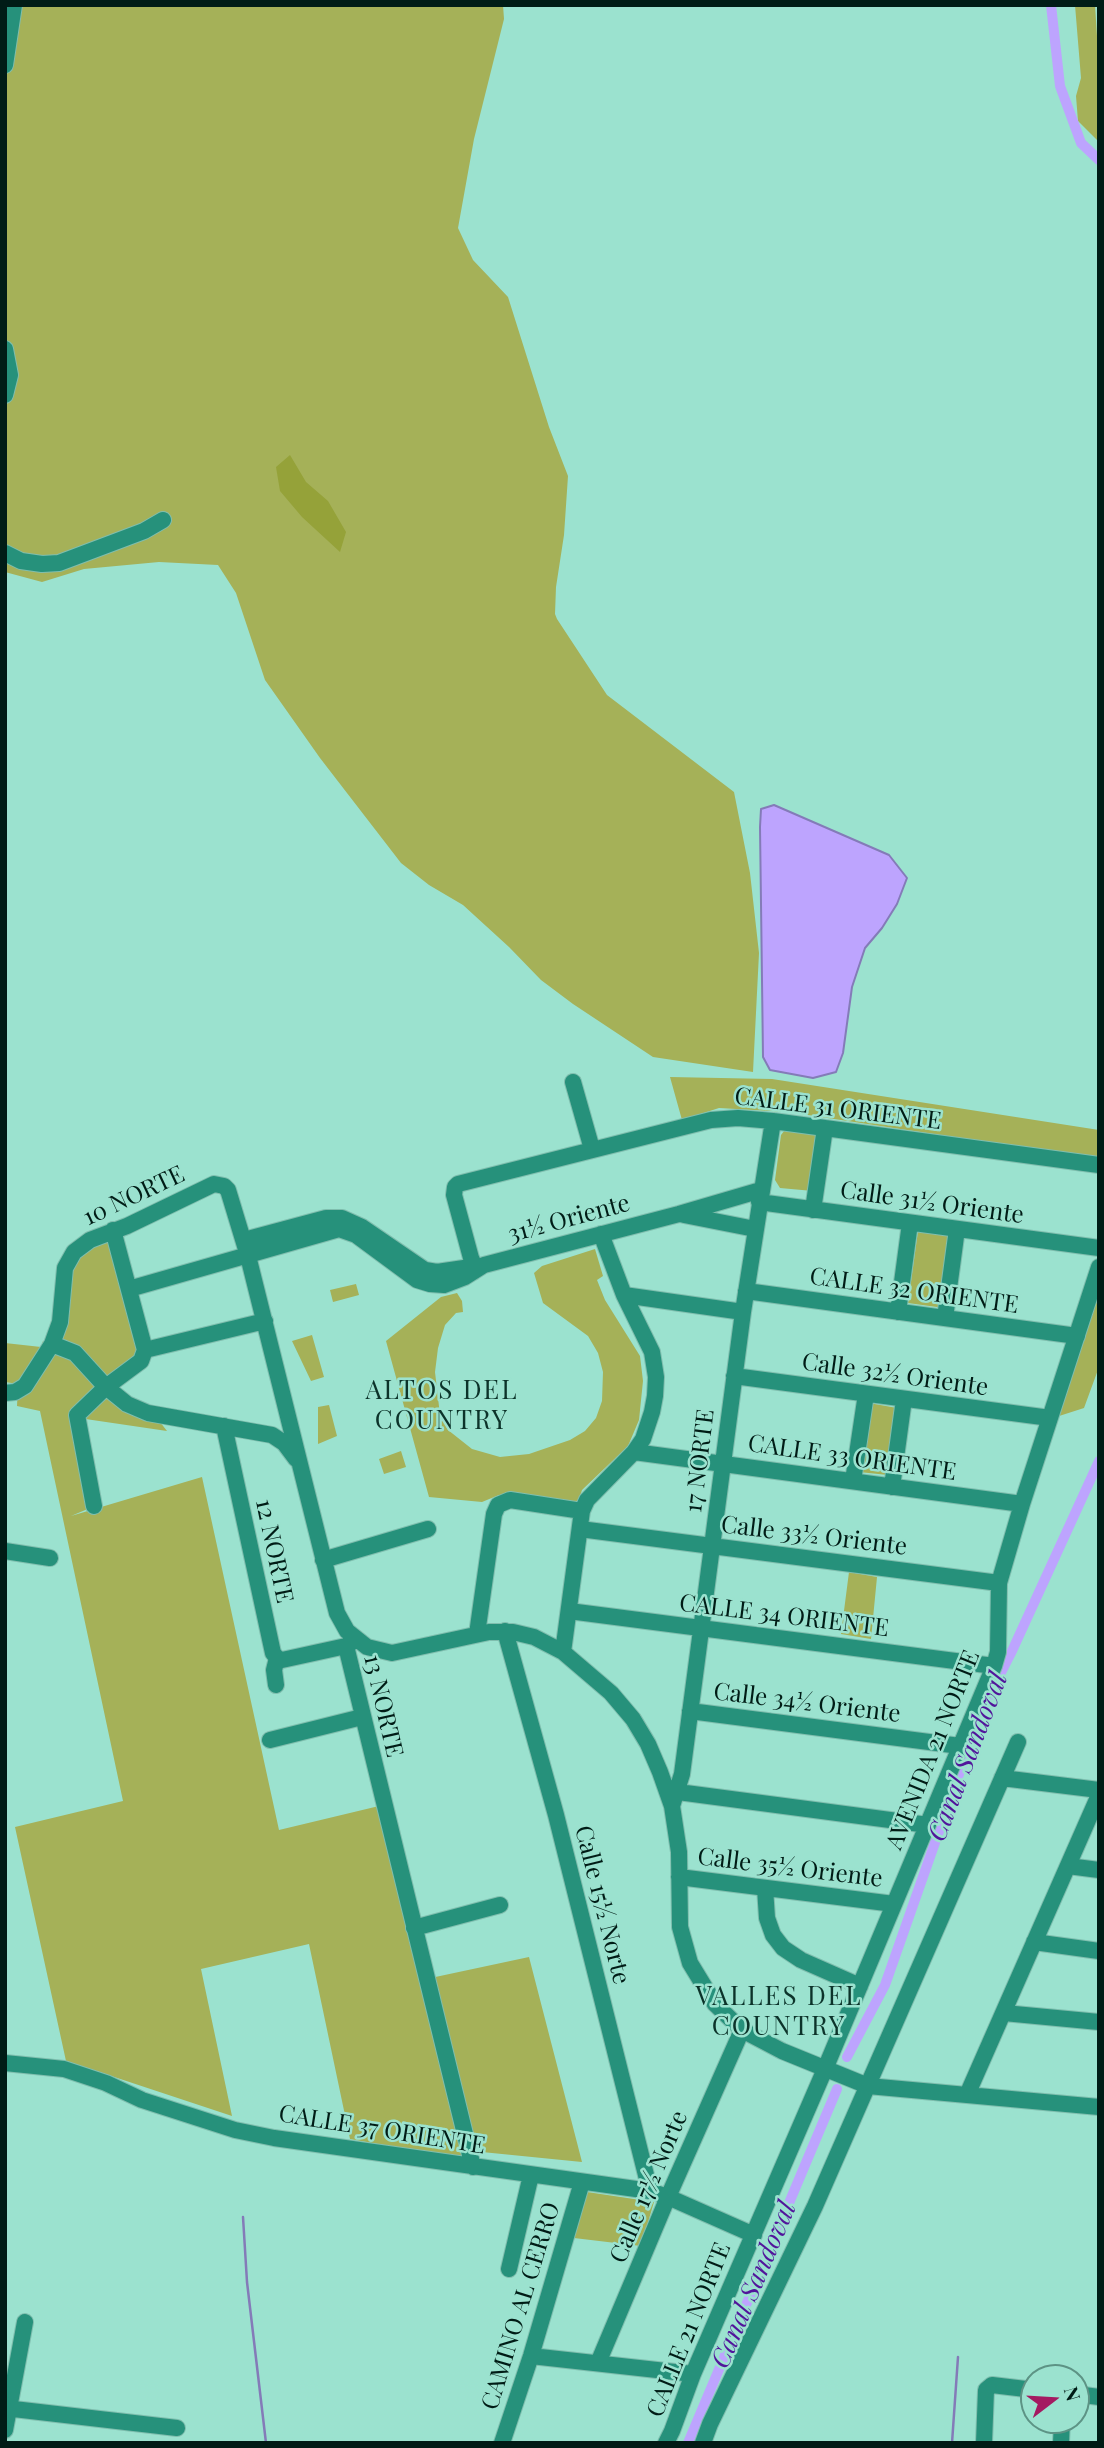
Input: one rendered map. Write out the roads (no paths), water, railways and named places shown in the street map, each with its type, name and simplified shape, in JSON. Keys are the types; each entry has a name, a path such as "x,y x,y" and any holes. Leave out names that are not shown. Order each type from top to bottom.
{"street":[{"path":"5,65 12,13"},
{"path":"5,349 10,375 5,395"},
{"path":"5,553 21,561 59,563 144,531 163,520"},
{"path":"573,1082 592,1149"},
{"name":"CALLE 31 ORIENTE","path":"475,1270 454,1195 454,1187 461,1182 711,1120 738,1118 773,1121 1099,1165"},
{"name":"17 NORTE","path":"675,1799 690,1711 746,1291 773,1121"},
{"path":"813,1210 825,1128"},
{"name":"10 NORTE","path":"6,1397 25,1386 52,1344 60,1322 68,1261 81,1245 214,1184 224,1186"},
{"name":"13 NORTE","path":"224,1186 228,1190 246,1248 337,1613 347,1631 362,1717 473,2168"},
{"name":"Calle 31½ Oriente","path":"760,1196 813,1210 1099,1248"},
{"name":"31½ Oriente","path":"130,1289 326,1218 344,1224 423,1282 444,1285 462,1279 484,1265 679,1214 760,1196"},
{"name":"31½ Oriente","path":"679,1214 755,1229"},
{"path":"898,1312 910,1223"},
{"path":"945,1318 957,1229"},
{"path":"94,1506 77,1415 106,1387 141,1361 145,1350 113,1230"},
{"path":"563,1652 582,1511 587,1500 634,1452 647,1430 656,1377 648,1340 624,1295 601,1234"},
{"name":"AVENIDA 21 NORTE","path":"754,2235 928,1825 998,1652 999,1583 1099,1267"},
{"name":"CALLE 32 ORIENTE","path":"746,1291 1077,1336"},
{"path":"624,1295 743,1312"},
{"path":"145,1350 265,1321"},
{"path":"52,1344 75,1353 106,1387 127,1404 148,1413 272,1435 284,1443 302,1470"},
{"name":"Calle 32½ Oriente","path":"734,1376 1050,1418"},
{"path":"853,1481 866,1394"},
{"path":"892,1487 904,1399"},
{"name":"12 NORTE","path":"224,1426 276,1658 276,1685"},
{"name":"CALLE 33 ORIENTE","path":"634,1452 1022,1504"},
{"path":"477,1634 494,1514 501,1503 513,1500 582,1511"},
{"path":"323,1560 428,1529"},
{"name":"Calle 33½ Oriente","path":"580,1529 999,1583"},
{"path":"5,1551 50,1558"},
{"name":"CALLE 34 ORIENTE","path":"569,1611 993,1666"},
{"path":"276,1658 282,1660 350,1643 392,1653 477,1634 505,1631 534,1637 563,1652 598,1680 633,1720 675,1799 680,1927 690,1963 715,2004 743,2029 773,2047 867,2085 1099,2107"},
{"name":"Calle 15½ Norte","path":"505,1631 553,1804 650,2191"},
{"name":"Calle 34½ Oriente","path":"690,1711 960,1746"},
{"path":"270,1740 362,1717"},
{"path":"703,2443 815,2206 1018,1742"},
{"path":"1002,1778 1099,1790"},
{"path":"967,2095 1099,1796"},
{"path":"675,1799 928,1825"},
{"path":"1068,1866 1099,1871"},
{"name":"Calle 35½ Oriente","path":"680,1877 894,1904"},
{"path":"765,1888 767,1918 773,1935 783,1948 801,1961 860,1986"},
{"path":"414,1928 500,1905"},
{"path":"1034,1942 1099,1951"},
{"path":"1004,2013 1099,2022"},
{"name":"Calle 17½ Norte","path":"598,2363 743,2029"},
{"name":"CALLE 37 ORIENTE","path":"5,2063 64,2070 90,2077 142,2101 236,2130 274,2138 650,2191 754,2235"},
{"path":"509,2269 531,2175"},
{"name":"CAMINO AL CERRO","path":"502,2443 531,2356 582,2182"},
{"name":"CALLE 21 NORTE","path":"666,2443 754,2235"},
{"path":"5,2430 25,2322"},
{"path":"531,2356 693,2374"},
{"path":"984,2443 986,2390 992,2385 1020,2388"},
{"path":"7,2409 177,2428"}],"waterway":[{"name":"Canal Sandoval","path":"1051,5 1060,86 1081,143 1099,160"},
{"name":"Canal Sandoval","path":"989,1696 1099,1461"},
{"name":"Canal Sandoval","path":"847,2057 885,1985 971,1740"},
{"name":"Canal Sandoval","path":"688,2443 837,2089"},
{"path":"243,2217 247,2282 266,2443"},
{"path":"952,2443 958,2357"}],"district":[{"name":"ALTOS DEL COUNTRY","path":"442,1406"},
{"name":"VALLES DEL COUNTRY","path":"779,2012"}]}
